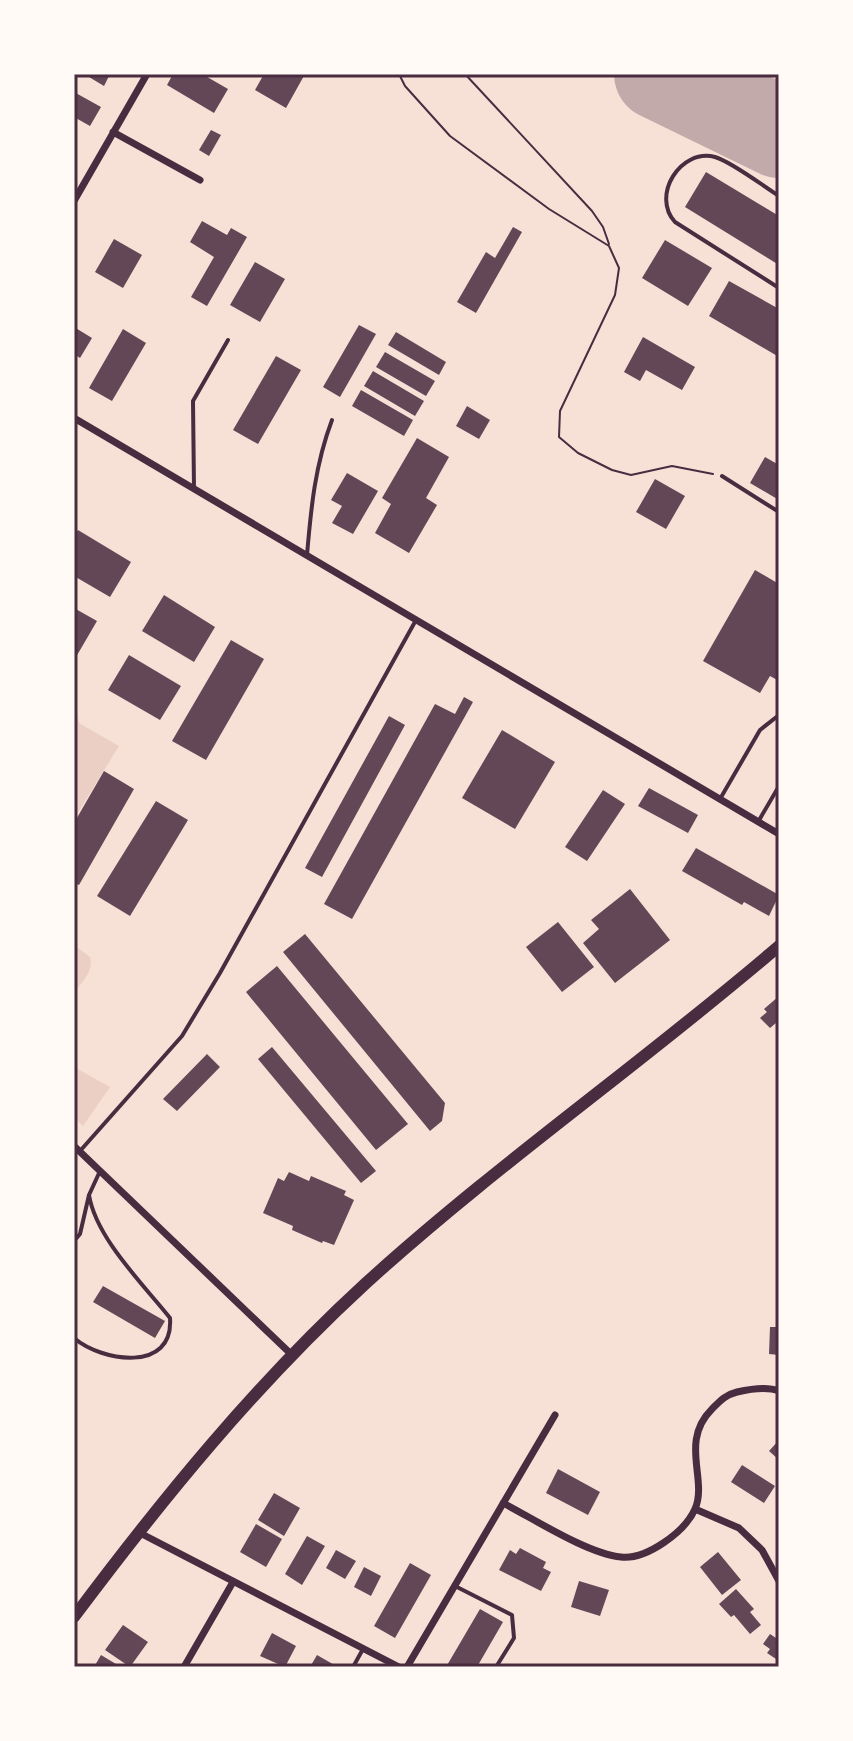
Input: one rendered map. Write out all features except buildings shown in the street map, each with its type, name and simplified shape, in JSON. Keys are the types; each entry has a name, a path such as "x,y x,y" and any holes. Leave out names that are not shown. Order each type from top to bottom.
{"highway":[{"path":"74,1617 138,1532 253,1395 366,1284 466,1197 779,946"}],"street":[{"path":"74,201 147,74"},
{"path":"113,132 200,180"},
{"path":"74,418 779,834"},
{"path":"77,1149 292,1355"},
{"path":"503,1503 595,1550 623,1558 656,1549 678,1531 695,1509 697,1432 708,1413 726,1395 750,1389 772,1388 779,1391"},
{"path":"407,1667 555,1415"},
{"path":"695,1509 739,1528 762,1550 779,1581"},
{"path":"138,1532 399,1667"},
{"path":"184,1667 233,1582"}],"lane":[{"path":"779,196 716,158 700,156 684,164 674,175 664,200 669,216 675,222 779,288"},
{"path":"194,489 193,401 228,340"},
{"path":"307,555 317,465 332,420"},
{"path":"722,476 779,512"},
{"path":"77,1149 182,1036 416,620"},
{"path":"720,799 760,730 779,715"},
{"path":"758,822 779,786"},
{"path":"74,1241 80,1234 89,1195 100,1171"},
{"path":"74,1338 85,1348 111,1356 144,1357 161,1348 171,1332 170,1318 92,1213 89,1195"},
{"path":"455,1585 512,1615 514,1638 496,1667"},
{"path":"353,1667 363,1649"}],"path":[{"path":"399,74 405,86 450,136 549,209 609,246"},
{"path":"465,74 592,211 603,227 619,268 615,295 560,411 559,437 578,453 612,470 631,475 672,466 722,476"}],"shaded area":[{"path":"74,692 79,723 119,746 74,819"},
{"path":"74,945 90,957 91,962 74,993"},
{"path":"74,1067 110,1087 83,1126 74,1117"}],"runway":[{"path":"660,74 779,132"}]}
